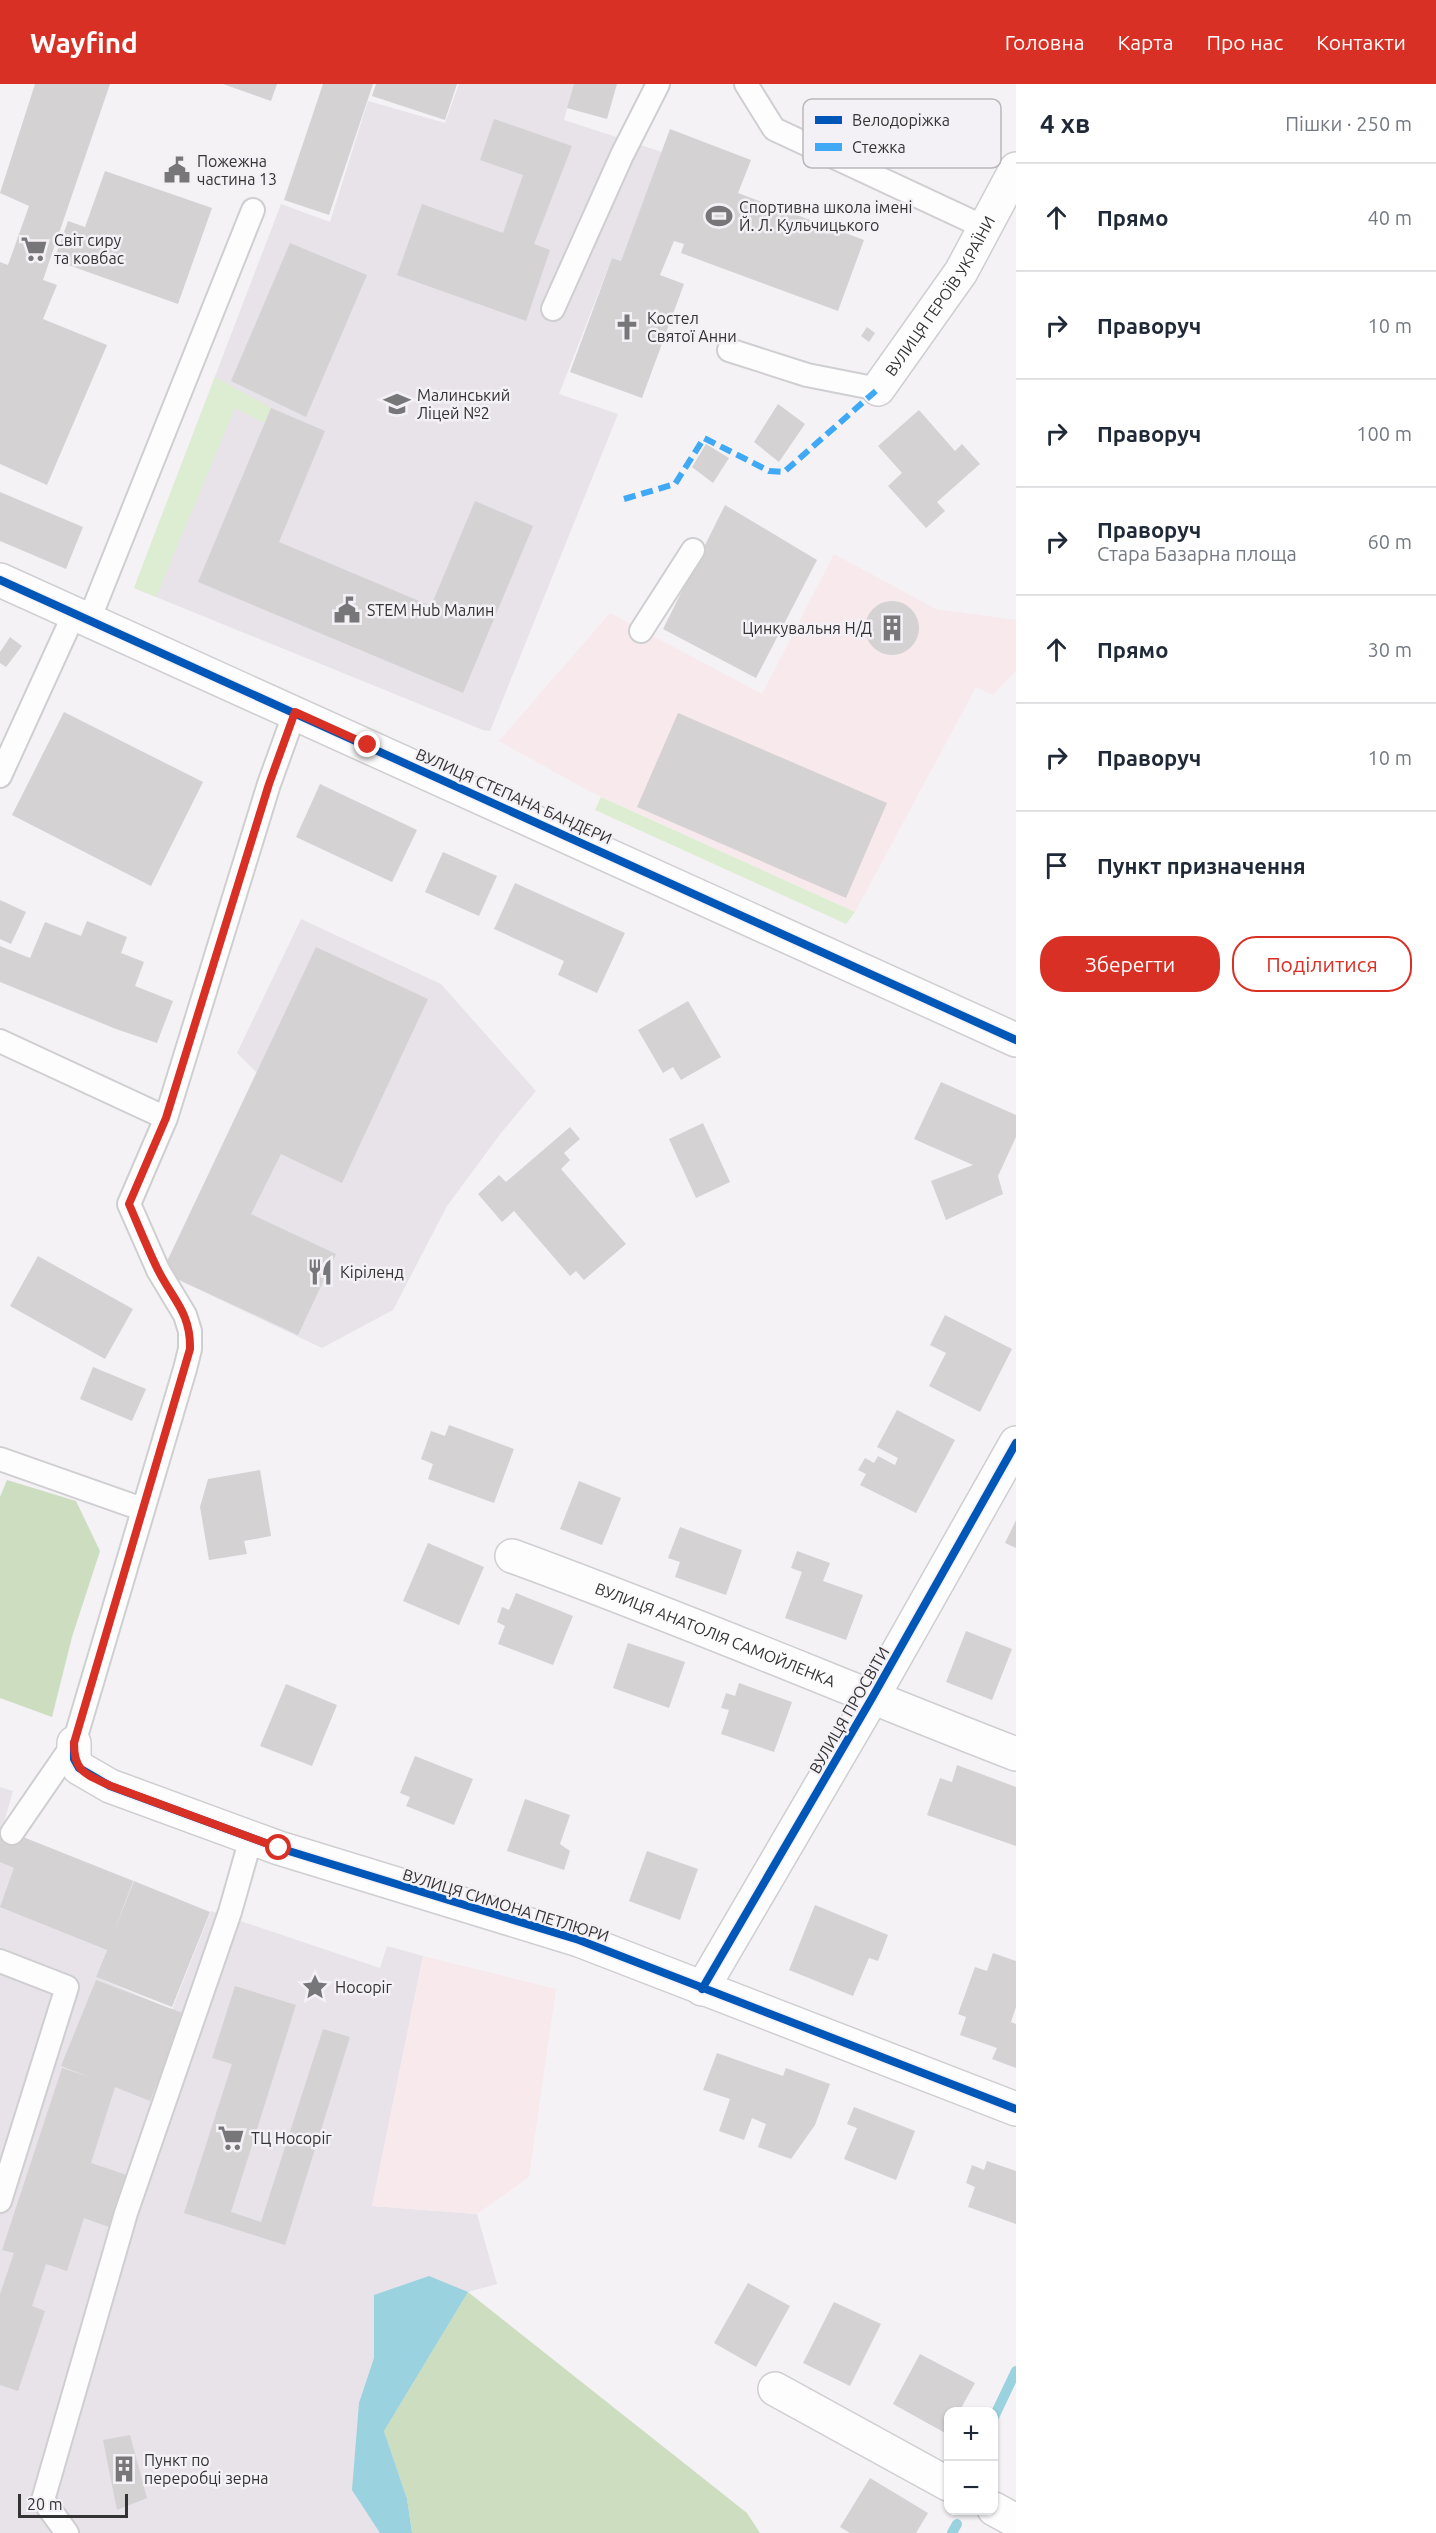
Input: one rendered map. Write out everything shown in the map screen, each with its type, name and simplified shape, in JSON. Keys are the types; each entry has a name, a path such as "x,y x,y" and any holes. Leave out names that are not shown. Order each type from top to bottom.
{"street":[{"name":"ВУЛИЦЯ ГЕРОЇВ УКРАЇНИ","path":"878,388 961,272 1016,169"},
{"name":"ВУЛИЦЯ СТЕПАНА БАНДЕРИ","path":"0,580 1016,1040"},
{"name":"ВУЛИЦЯ ПРОСВІТИ","path":"702,1989 872,1698 1016,1443"},
{"name":"ВУЛИЦЯ АНАТОЛІЯ САМОЙЛЕНКА","path":"512,1556 623,1597 1016,1754"},
{"name":"ВУЛИЦЯ СИМОНА ПЕТЛЮРИ","path":"74,1743 74,1759 79,1768 111,1786 251,1838 579,1940 1016,2109"},
{"path":"775,2389 944,2482"},
{"path":"998,2512 1016,2521"}],"lane":[{"path":"553,309 622,155 658,84"},
{"path":"747,84 774,129 803,143"},
{"path":"858,168 986,228"},
{"path":"0,776 82,617 253,210"},
{"path":"729,350 807,375 878,388"},
{"path":"641,631 693,550"},
{"path":"12,1833 74,1743 185,1369 190,1349 190,1331 185,1315 158,1270 129,1204 166,1118 269,784 295,712"},
{"path":"0,1041 166,1118"},
{"path":"0,1459 142,1509"},
{"path":"68,2533 43,2500 126,2213 230,1912 251,1838"},
{"path":"0,1961 67,1987 0,2200"}],"shaded area":[{"name":"Малинський Ліцей №2","path":"459,84 574,84 564,120 662,152 621,261 612,258 559,394 618,414 490,731 134,588 281,204 330,222 368,101 445,123"},
{"path":"834,554 936,609 1016,620 1016,670 993,695 976,687 855,912 591,792 499,741 610,613 762,694"},
{"path":"301,919 441,984 536,1091 501,1133 447,1206 393,1310 322,1348 162,1272 257,1073 237,1053"},
{"path":"0,1787 13,1791 2,1829 134,1881 96,1977 172,2010 211,1911 380,1968 387,1946 423,1956 372,2206 477,2214 497,2284 468,2292 384,2431 407,2499 412,2533 0,2533"},
{"path":"423,1956 556,1989 529,2177 477,2214 372,2206"}],"green space":[{"path":"215,377 271,408 264,423 235,408 156,597 134,588"},
{"path":"601,797 855,912 846,924 595,810"},
{"path":"7,1480 76,1501 100,1551 72,1637 52,1717 0,1698 0,1497"},
{"path":"468,2292 747,2513 760,2533 412,2533 407,2499 384,2431"}],"water":[{"path":"429,2276 468,2292 384,2431 407,2499 412,2533 380,2533 352,2490 359,2403 374,2358 374,2295"}],"building":[{"path":"35,84 110,84 43,280 57,285 43,319 107,345 47,485 0,464 0,262 8,265 29,206 0,193"},
{"path":"223,84 277,84 271,101"},
{"path":"323,84 373,84 329,215 284,200"},
{"path":"376,84 457,84 445,120 372,96"},
{"path":"574,84 617,84 607,119 567,108"},
{"path":"494,119 572,146 534,244 550,250 526,321 397,275 422,204 503,233 523,175 480,160"},
{"name":"Спортивна школа імені Й. Л. Кульчицького","path":"670,129 751,160 738,193 864,240 838,311 681,253 684,244 674,241 660,275 684,284 642,398 570,372 612,258 621,261"},
{"path":"105,171 212,208 178,304 54,260 68,221 85,227"},
{"path":"290,243 367,275 306,417 231,381"},
{"path":"867,327 875,333 869,342 861,336"},
{"path":"778,404 805,424 779,462 754,442"},
{"path":"271,408 325,431 279,542 431,606 475,501 533,526 463,693 198,582"},
{"path":"919,410 955,451 962,444 980,464 937,502 945,511 926,528 888,486 902,473 878,446"},
{"path":"706,444 729,458 713,483 692,467"},
{"path":"0,492 83,527 66,569 0,541"},
{"path":"725,505 817,560 756,678 663,629"},
{"name":"Цинкувальня Н/Д","path":"892,601 902,603 911,609 917,618 919,628 917,638 911,647 902,653 892,655 882,653 873,647 867,638 865,628 867,618 873,609 882,603"},
{"path":"10,637 22,646 6,667 0,663 0,652"},
{"path":"64,712 203,782 151,886 12,815"},
{"path":"678,713 887,803 846,898 637,807"},
{"path":"320,784 417,830 392,882 296,837"},
{"path":"443,852 497,876 479,916 425,892"},
{"path":"515,883 625,933 597,993 558,975 564,961 494,929"},
{"path":"0,900 26,912 11,944 0,939"},
{"path":"87,921 127,937 121,953 144,962 135,986 173,1001 157,1043 0,982 0,946 30,958 45,922 81,936"},
{"path":"316,947 428,999 342,1183 281,1154 251,1214 336,1254 298,1335 162,1272"},
{"path":"688,1001 721,1057 681,1080 673,1067 663,1073 638,1030"},
{"path":"941,1082 1016,1115 1016,1137 998,1176 1003,1194 946,1220 931,1181 973,1165 914,1139"},
{"path":"703,1123 730,1182 696,1198 669,1139"},
{"path":"570,1127 580,1139 564,1153 570,1160 561,1169 626,1244 584,1280 576,1271 570,1276 514,1211 502,1222 478,1194 499,1175 506,1182"},
{"path":"38,1256 133,1309 105,1359 10,1306"},
{"path":"945,1315 1012,1349 980,1412 929,1386 946,1353 930,1345"},
{"path":"93,1367 146,1389 132,1421 80,1399"},
{"path":"897,1410 955,1440 916,1513 860,1485 866,1474 858,1470 865,1458 874,1463 878,1456 895,1465 898,1458 877,1447"},
{"path":"449,1425 514,1449 494,1503 428,1479 433,1464 421,1459 431,1431 445,1436"},
{"path":"260,1470 271,1536 244,1541 247,1554 209,1560 200,1507 208,1479"},
{"path":"579,1481 621,1498 602,1545 560,1529"},
{"path":"1016,1520 1016,1548 1005,1543"},
{"path":"680,1527 742,1550 726,1595 675,1577 680,1562 668,1558"},
{"path":"428,1543 484,1567 459,1625 403,1601"},
{"path":"797,1551 830,1563 823,1581 863,1595 846,1640 785,1618 802,1572 791,1568"},
{"path":"516,1593 573,1616 553,1665 498,1644 505,1626 497,1622 502,1607 509,1610"},
{"path":"966,1631 1012,1649 992,1700 946,1682"},
{"path":"628,1643 685,1662 669,1708 613,1688"},
{"path":"739,1683 792,1702 774,1752 721,1734 729,1710 721,1708 726,1693 735,1696"},
{"path":"286,1684 337,1705 312,1766 260,1746"},
{"path":"415,1756 473,1779 454,1825 406,1806 410,1797 400,1793"},
{"path":"957,1765 1016,1787 1016,1846 927,1815 940,1778 952,1782"},
{"path":"525,1799 570,1815 560,1844 570,1851 564,1870 507,1851"},
{"path":"3,1829 133,1881 113,1934 134,1881 210,1912 172,2007 96,1977 107,1950 0,1907 14,1868 0,1862 0,1836"},
{"path":"647,1851 698,1869 680,1920 629,1901"},
{"path":"815,1905 888,1935 878,1961 869,1958 853,1996 789,1970"},
{"path":"993,1953 1016,1961 1016,2007 1011,2022 1016,2024 1016,2068 992,2059 997,2048 960,2035 966,2017 958,2014 975,1967 987,1971"},
{"path":"96,1980 185,2014 150,2101 115,2087 91,2163 127,2175 109,2227 84,2218 67,2271 46,2264 32,2306 45,2311 18,2391 0,2385 0,2294 14,2253 2,2250 62,2068 90,2077 61,2066"},
{"name":"ТЦ Носоріг","path":"235,1986 296,2005 231,2212 261,2222 323,2029 350,2037 285,2245 184,2213 232,2064 212,2058"},
{"path":"717,2053 783,2076 786,2068 830,2084 815,2125 791,2159 758,2147 766,2124 752,2118 744,2140 719,2131 730,2099 703,2090"},
{"path":"854,2107 915,2131 896,2180 844,2159 857,2128 847,2124"},
{"path":"987,2161 1016,2171 1016,2224 968,2207 975,2187 966,2183 972,2165 984,2170"},
{"path":"748,2283 790,2306 756,2367 714,2343"},
{"path":"834,2302 881,2324 850,2386 803,2363"},
{"path":"920,2354 975,2383 962,2407 944,2407 944,2432 893,2404"},
{"name":"Пункт по переробці зерна","path":"130,2435 147,2498 117,2510 103,2440"},
{"path":"870,2478 928,2513 916,2533 850,2533 840,2527"}],"waterway":[{"path":"998,2409 1016,2371"},
{"path":"952,2533 957,2524"}],"marked path":[{"path":"624,499 675,484 704,438 769,471 784,472 878,389"}],"cycle path":[{"path":"0,580 1016,1040"},
{"path":"702,1989 872,1698 1016,1443"},
{"path":"74,1743 74,1759 79,1768 110,1786 279,1848 579,1940 1016,2109"}],"place":[{"name":"Пожежна частина 13","path":"177,170"},
{"name":"Спортивна школа імені Й. Л. Кульчицького","path":"719,216"},
{"name":"Світ сиру та ковбас","path":"34,249"},
{"name":"Костел Святої Анни","path":"627,327"},
{"name":"Малинський Ліцей №2","path":"397,404"},
{"name":"STEM Hub Малин","path":"347,610"},
{"name":"Цинкувальня Н/Д","path":"892,628"},
{"name":"Кіріленд","path":"320,1272"},
{"name":"Носоріг","path":"315,1987"},
{"name":"ТЦ Носоріг","path":"231,2138"},
{"name":"Пункт по переробці зерна","path":"124,2469"}],"route":[{"path":"279,1848 111,1786 88,1775 79,1768 74,1759 74,1743 190,1349 190,1331 185,1315 158,1270 129,1204 166,1118 269,784 295,712 368,745"}]}
